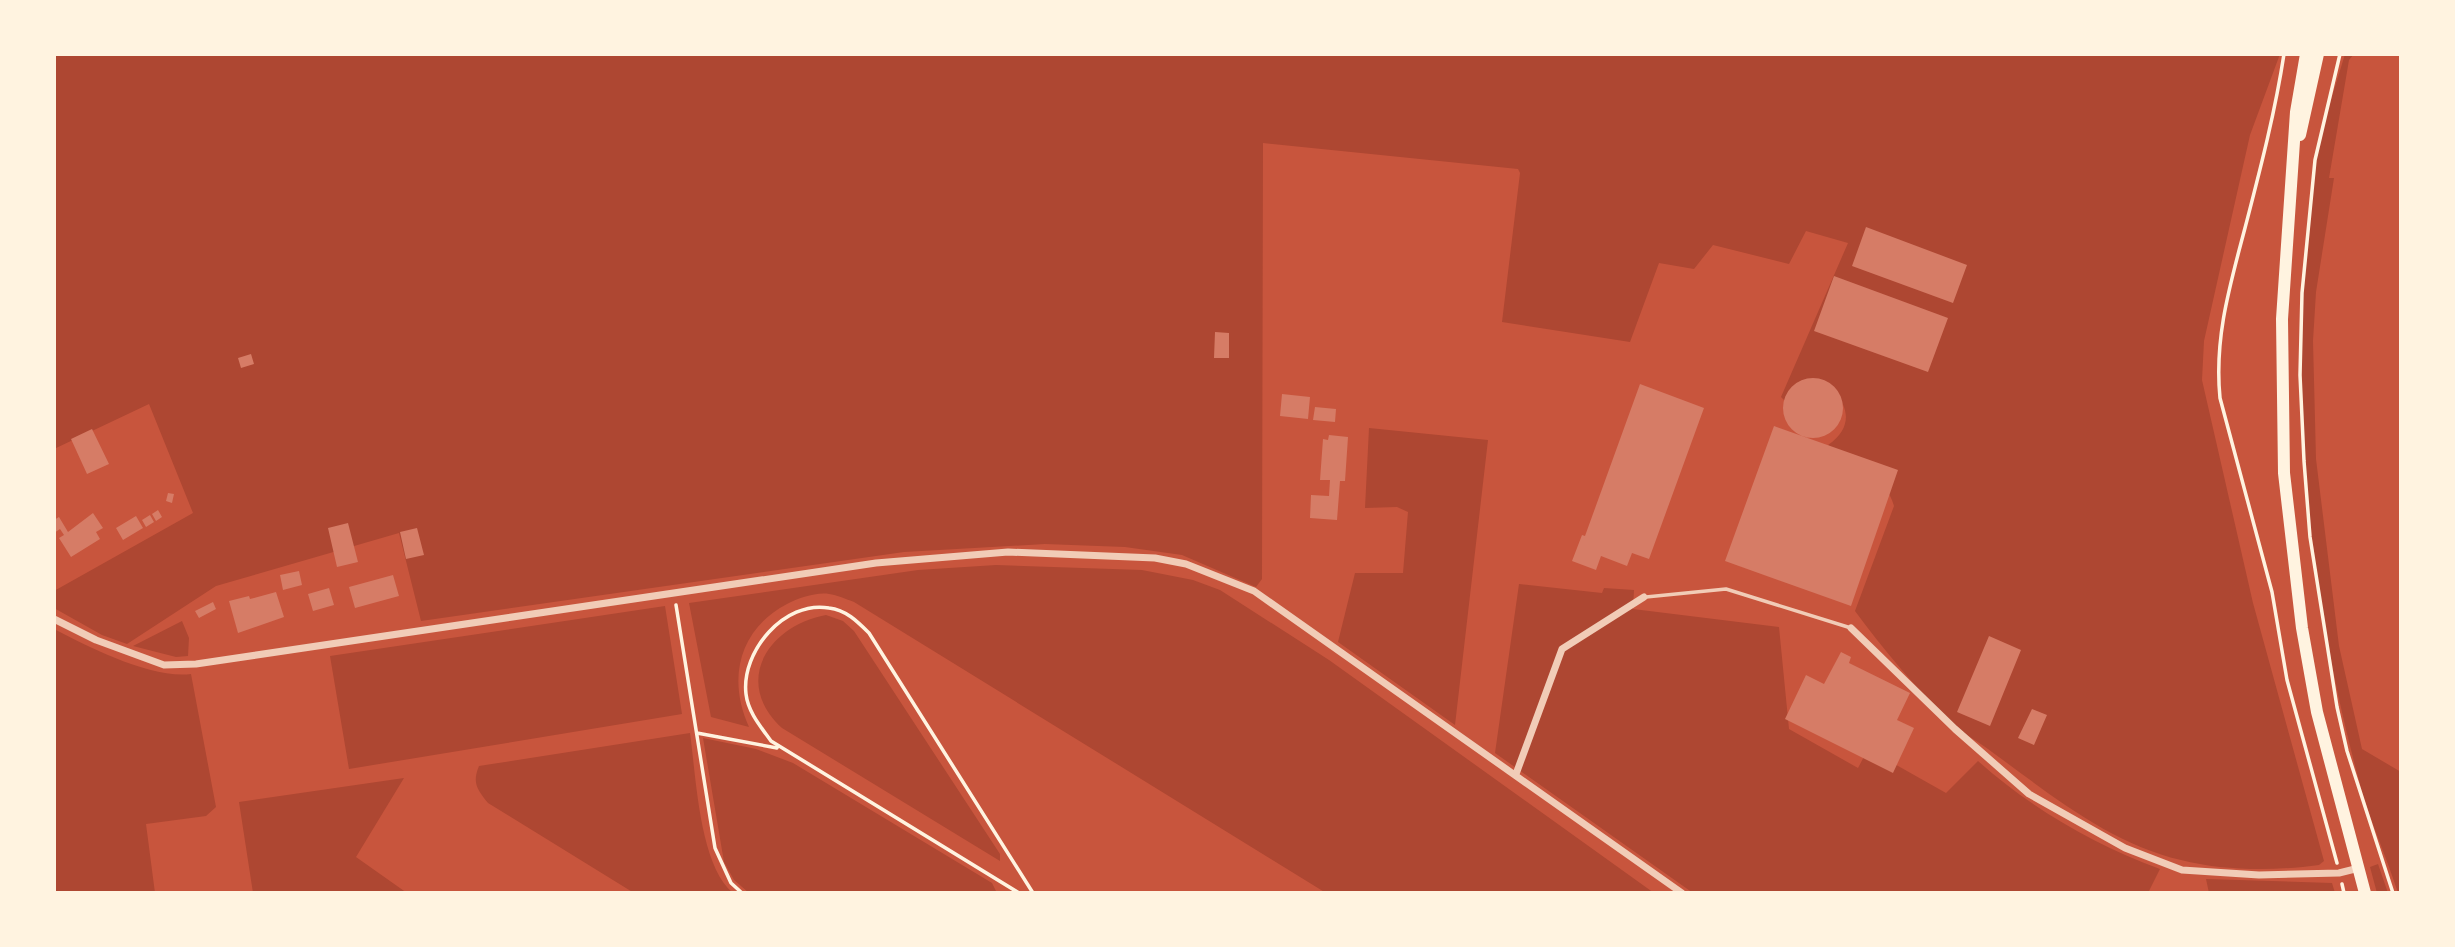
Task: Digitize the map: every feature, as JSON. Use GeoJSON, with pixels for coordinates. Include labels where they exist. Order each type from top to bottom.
{"type":"FeatureCollection","features":[{"type":"Feature","properties":{"kind":"main road"},"geometry":{"type":"LineString","coordinates":[[2306,54],[2296,112],[2286,228],[2281,344],[2281,406],[2290,547],[2318,712],[2365,893]]}},
{"type":"Feature","properties":{"kind":"main road"},"geometry":{"type":"LineString","coordinates":[[2294,159],[2318,54]]}},
{"type":"Feature","properties":{"kind":"street"},"geometry":{"type":"LineString","coordinates":[[54,619],[96,640],[164,665],[196,664],[876,564],[1008,552],[1145,557],[1186,564],[1254,592],[1682,893]]}},
{"type":"Feature","properties":{"kind":"street"},"geometry":{"type":"LineString","coordinates":[[1516,774],[1562,649],[1644,597]]}},
{"type":"Feature","properties":{"kind":"street"},"geometry":{"type":"LineString","coordinates":[[1851,628],[1955,729],[2029,794],[2125,848],[2182,870],[2259,875],[2339,873],[2359,868]]}},
{"type":"Feature","properties":{"kind":"lane"},"geometry":{"type":"LineString","coordinates":[[1644,597],[1726,589],[1851,628]]}},
{"type":"Feature","properties":{"kind":"path"},"geometry":{"type":"LineString","coordinates":[[2340,54],[2315,160],[2302,293],[2300,376],[2304,461],[2310,537],[2337,707],[2347,751],[2393,893]]}},
{"type":"Feature","properties":{"kind":"path"},"geometry":{"type":"LineString","coordinates":[[674,593],[715,848],[731,883],[742,893]]}},
{"type":"Feature","properties":{"kind":"path"},"geometry":{"type":"LineString","coordinates":[[1019,893],[780,748],[757,721],[748,703],[746,674],[750,659],[771,630],[795,614],[818,608],[841,611],[869,633],[1033,893]]}},
{"type":"Feature","properties":{"kind":"path"},"geometry":{"type":"LineString","coordinates":[[697,733],[780,748]]}},
{"type":"Feature","properties":{"kind":"shaded area"},"geometry":{"type":"Polygon","coordinates":[[[54,54],[2280,54],[2250,135],[2204,341],[2202,380],[2253,603],[2324,861],[2319,865],[2285,868],[2215,866],[2181,860],[2129,842],[2058,800],[1964,733],[1936,708],[1888,654],[1855,611],[1894,506],[1890,496],[1876,478],[1828,445],[1841,432],[1846,418],[1843,405],[1835,394],[1824,386],[1810,384],[1797,388],[1785,401],[1781,397],[1848,243],[1806,231],[1789,264],[1713,245],[1694,269],[1659,263],[1630,342],[1502,322],[1520,173],[1518,169],[1263,143],[1262,579],[1256,587],[1182,555],[1125,547],[1045,544],[904,552],[421,621],[399,533],[216,586],[127,644],[102,635],[54,608],[54,591],[193,513],[149,404],[54,449],[54,54]]]}},
{"type":"Feature","properties":{"kind":"shaded area"},"geometry":{"type":"Polygon","coordinates":[[[2345,54],[2354,54],[2349,60],[2329,178],[2334,178],[2316,292],[2313,341],[2316,459],[2339,646],[2362,749],[2401,772],[2401,893],[2398,893],[2365,801],[2342,712],[2314,555],[2306,474],[2302,314],[2307,235],[2317,157],[2345,54]]]}},
{"type":"Feature","properties":{"kind":"shaded area"},"geometry":{"type":"Polygon","coordinates":[[[1369,428],[1488,440],[1455,725],[1338,642],[1355,573],[1403,573],[1408,512],[1397,507],[1365,508],[1369,428]]]}},
{"type":"Feature","properties":{"kind":"shaded area"},"geometry":{"type":"Polygon","coordinates":[[[996,565],[1142,570],[1193,580],[1220,590],[1329,660],[1654,893],[1326,893],[854,602],[832,595],[813,595],[787,604],[771,614],[748,641],[742,657],[739,691],[749,727],[711,717],[689,603],[918,570],[996,565]]]}},
{"type":"Feature","properties":{"kind":"shaded area"},"geometry":{"type":"Polygon","coordinates":[[[1519,584],[1602,593],[1604,588],[1634,590],[1633,609],[1779,627],[1789,729],[1858,768],[1868,749],[1946,793],[1978,761],[2020,795],[2064,824],[2160,869],[2148,893],[1693,893],[1495,753],[1519,584]]]}},
{"type":"Feature","properties":{"kind":"shaded area"},"geometry":{"type":"Polygon","coordinates":[[[665,606],[682,714],[349,769],[330,656],[665,606]]]}},
{"type":"Feature","properties":{"kind":"shaded area"},"geometry":{"type":"Polygon","coordinates":[[[826,615],[843,621],[854,631],[1000,854],[1000,861],[782,728],[767,710],[760,692],[759,675],[764,658],[773,643],[805,621],[826,615]]]}},
{"type":"Feature","properties":{"kind":"shaded area"},"geometry":{"type":"Polygon","coordinates":[[[182,621],[189,638],[188,656],[176,657],[133,646],[182,621]]]}},
{"type":"Feature","properties":{"kind":"shaded area"},"geometry":{"type":"Polygon","coordinates":[[[54,629],[139,667],[158,672],[191,674],[216,807],[206,816],[146,824],[155,893],[54,893],[54,629]]]}},
{"type":"Feature","properties":{"kind":"shaded area"},"geometry":{"type":"Polygon","coordinates":[[[690,733],[697,795],[706,841],[722,880],[733,893],[634,893],[488,803],[477,786],[479,766],[690,733]]]}},
{"type":"Feature","properties":{"kind":"shaded area"},"geometry":{"type":"Polygon","coordinates":[[[703,738],[756,749],[793,763],[992,883],[997,893],[749,893],[734,880],[724,862],[703,738]]]}},
{"type":"Feature","properties":{"kind":"shaded area"},"geometry":{"type":"Polygon","coordinates":[[[404,778],[356,857],[407,893],[253,893],[239,802],[404,778]]]}},
{"type":"Feature","properties":{"kind":"shaded area"},"geometry":{"type":"Polygon","coordinates":[[[2378,864],[2388,893],[2377,893],[2370,867],[2378,864]]]}},
{"type":"Feature","properties":{"kind":"shaded area"},"geometry":{"type":"Polygon","coordinates":[[[2206,879],[2332,883],[2335,893],[2209,893],[2206,879]]]}},
{"type":"Feature","properties":{"kind":"building"},"geometry":{"type":"Polygon","coordinates":[[[1866,227],[1967,265],[1953,303],[1852,266],[1866,227]]]}},
{"type":"Feature","properties":{"kind":"building"},"geometry":{"type":"Polygon","coordinates":[[[1834,276],[1948,318],[1928,372],[1814,331],[1834,276]]]}},
{"type":"Feature","properties":{"kind":"building"},"geometry":{"type":"Polygon","coordinates":[[[1215,332],[1229,333],[1229,358],[1214,358],[1215,332]]]}},
{"type":"Feature","properties":{"kind":"building"},"geometry":{"type":"Polygon","coordinates":[[[251,354],[254,364],[241,368],[238,358],[251,354]]]}},
{"type":"Feature","properties":{"kind":"building"},"geometry":{"type":"Polygon","coordinates":[[[1813,378],[1830,383],[1838,391],[1843,408],[1838,425],[1830,433],[1813,438],[1796,433],[1788,425],[1783,408],[1788,391],[1796,383],[1813,378]]]}},
{"type":"Feature","properties":{"kind":"building"},"geometry":{"type":"Polygon","coordinates":[[[1640,384],[1704,408],[1649,559],[1632,553],[1627,566],[1601,556],[1596,570],[1572,561],[1582,535],[1585,536],[1640,384]]]}},
{"type":"Feature","properties":{"kind":"building"},"geometry":{"type":"Polygon","coordinates":[[[1282,394],[1310,397],[1308,419],[1280,416],[1282,394]]]}},
{"type":"Feature","properties":{"kind":"building"},"geometry":{"type":"Polygon","coordinates":[[[1315,407],[1336,409],[1335,422],[1313,420],[1315,407]]]}},
{"type":"Feature","properties":{"kind":"building"},"geometry":{"type":"Polygon","coordinates":[[[1774,426],[1898,470],[1851,606],[1725,561],[1774,426]]]}},
{"type":"Feature","properties":{"kind":"building"},"geometry":{"type":"Polygon","coordinates":[[[92,429],[109,464],[87,474],[71,439],[92,429]]]}},
{"type":"Feature","properties":{"kind":"building"},"geometry":{"type":"Polygon","coordinates":[[[1329,435],[1348,437],[1345,481],[1340,481],[1337,520],[1310,518],[1311,495],[1329,496],[1330,480],[1320,480],[1323,439],[1328,440],[1329,435]]]}},
{"type":"Feature","properties":{"kind":"building"},"geometry":{"type":"Polygon","coordinates":[[[168,493],[174,494],[172,503],[166,501],[168,493]]]}},
{"type":"Feature","properties":{"kind":"building"},"geometry":{"type":"Polygon","coordinates":[[[158,510],[162,517],[156,521],[152,514],[158,510]]]}},
{"type":"Feature","properties":{"kind":"building"},"geometry":{"type":"Polygon","coordinates":[[[93,513],[103,528],[96,532],[100,539],[71,557],[59,538],[64,535],[60,529],[54,533],[54,520],[59,517],[68,532],[93,513]]]}},
{"type":"Feature","properties":{"kind":"building"},"geometry":{"type":"Polygon","coordinates":[[[150,515],[154,522],[146,527],[142,520],[150,515]]]}},
{"type":"Feature","properties":{"kind":"building"},"geometry":{"type":"Polygon","coordinates":[[[136,516],[143,528],[123,540],[116,528],[136,516]]]}},
{"type":"Feature","properties":{"kind":"building"},"geometry":{"type":"Polygon","coordinates":[[[348,523],[358,562],[337,567],[328,528],[348,523]]]}},
{"type":"Feature","properties":{"kind":"building"},"geometry":{"type":"Polygon","coordinates":[[[417,528],[424,555],[406,559],[400,532],[417,528]]]}},
{"type":"Feature","properties":{"kind":"building"},"geometry":{"type":"Polygon","coordinates":[[[299,571],[302,585],[283,590],[280,575],[299,571]]]}},
{"type":"Feature","properties":{"kind":"building"},"geometry":{"type":"Polygon","coordinates":[[[393,575],[399,596],[355,608],[349,587],[393,575]]]}},
{"type":"Feature","properties":{"kind":"building"},"geometry":{"type":"Polygon","coordinates":[[[329,588],[334,605],[313,611],[308,594],[329,588]]]}},
{"type":"Feature","properties":{"kind":"building"},"geometry":{"type":"Polygon","coordinates":[[[276,592],[284,617],[238,633],[229,601],[276,592]]]}},
{"type":"Feature","properties":{"kind":"building"},"geometry":{"type":"Polygon","coordinates":[[[213,602],[216,609],[199,618],[195,611],[213,602]]]}},
{"type":"Feature","properties":{"kind":"building"},"geometry":{"type":"Polygon","coordinates":[[[1989,636],[2021,650],[1990,726],[1957,712],[1989,636]]]}},
{"type":"Feature","properties":{"kind":"building"},"geometry":{"type":"Polygon","coordinates":[[[1841,652],[1851,657],[1849,663],[1910,693],[1897,720],[1914,728],[1893,773],[1785,719],[1806,675],[1824,684],[1841,652]]]}},
{"type":"Feature","properties":{"kind":"building"},"geometry":{"type":"Polygon","coordinates":[[[2032,709],[2047,715],[2034,745],[2018,738],[2032,709]]]}}]}
